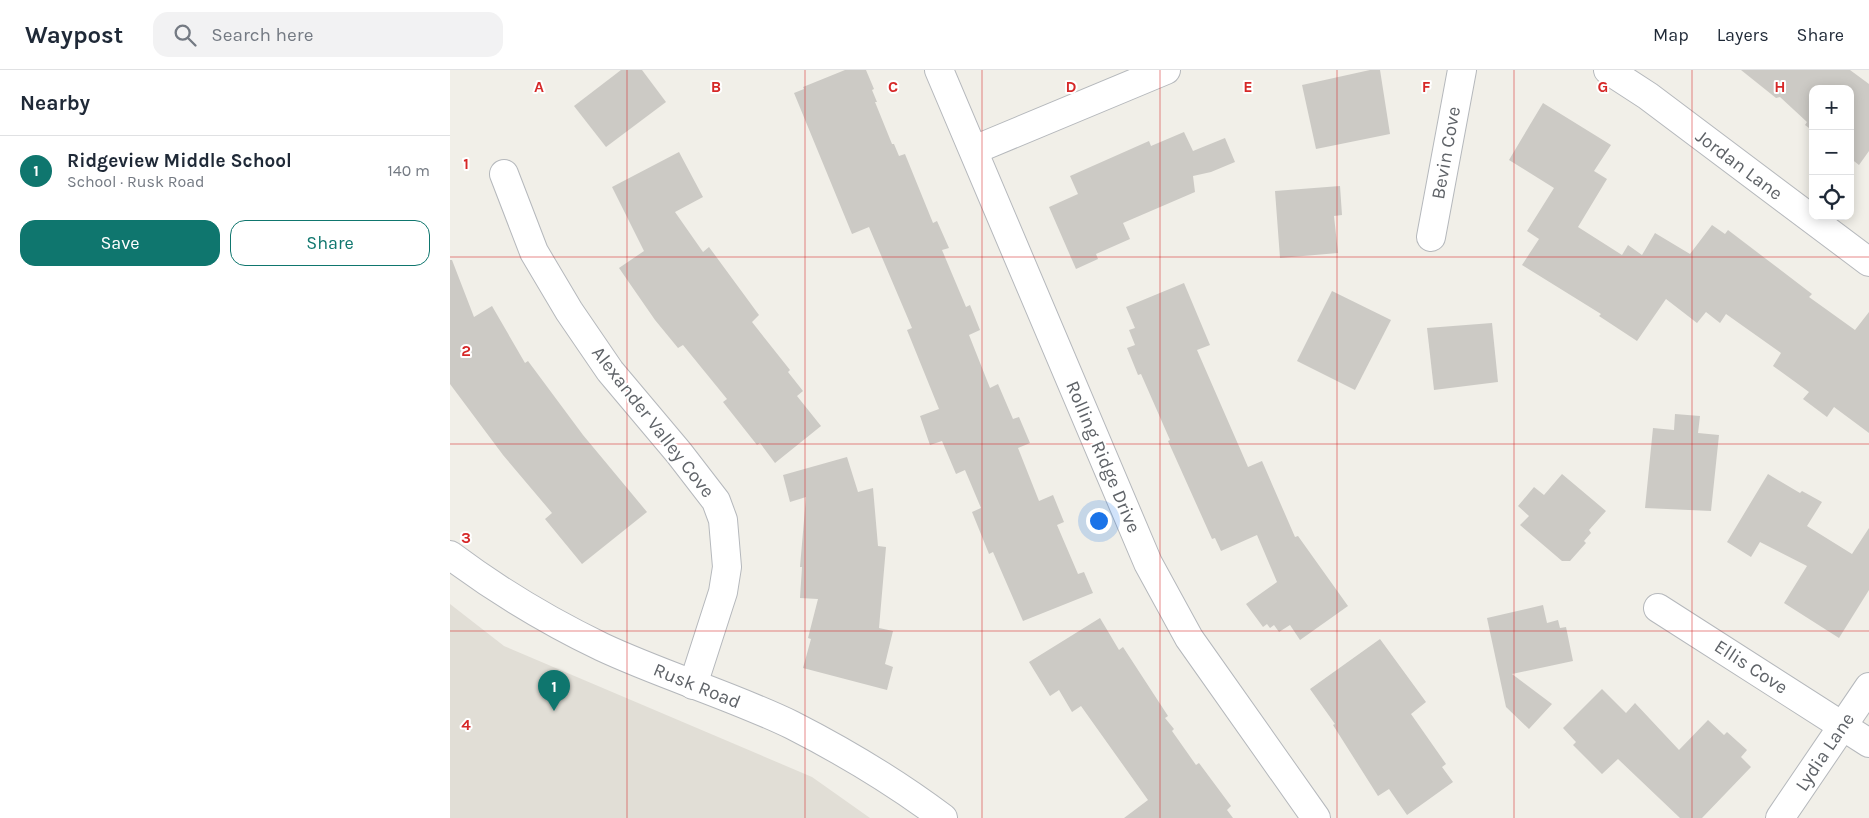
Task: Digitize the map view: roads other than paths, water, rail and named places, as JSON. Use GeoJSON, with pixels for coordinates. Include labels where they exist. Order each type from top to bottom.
{"type":"FeatureCollection","features":[{"type":"Feature","properties":{"kind":"street","name":"Rolling Ridge Drive"},"geometry":{"type":"LineString","coordinates":[[939,70],[1148,563],[1167,601],[1189,638],[1316,818]]}},
{"type":"Feature","properties":{"kind":"street"},"geometry":{"type":"LineString","coordinates":[[974,150],[1166,70]]}},
{"type":"Feature","properties":{"kind":"street","name":"Bevin Cove"},"geometry":{"type":"LineString","coordinates":[[1431,237],[1462,70]]}},
{"type":"Feature","properties":{"kind":"street","name":"Jordan Lane"},"geometry":{"type":"LineString","coordinates":[[1608,70],[1648,96],[1869,262]]}},
{"type":"Feature","properties":{"kind":"street","name":"Alexander Valley Cove"},"geometry":{"type":"LineString","coordinates":[[504,174],[534,252],[569,311],[610,371],[679,453],[716,501],[723,520],[727,567],[724,584],[693,684]]}},
{"type":"Feature","properties":{"kind":"street","name":"Rusk Road"},"geometry":{"type":"LineString","coordinates":[[450,555],[483,580],[542,617],[604,647],[790,724],[847,754],[904,789],[944,818]]}},
{"type":"Feature","properties":{"kind":"street","name":"Ellis Cove"},"geometry":{"type":"LineString","coordinates":[[1658,608],[1869,743]]}},
{"type":"Feature","properties":{"kind":"street","name":"Lydia Lane"},"geometry":{"type":"LineString","coordinates":[[1780,818],[1869,687]]}},
{"type":"Feature","properties":{"kind":"place","name":"Ridgeview Middle School"},"geometry":{"type":"Point","coordinates":[554,711]}}]}
